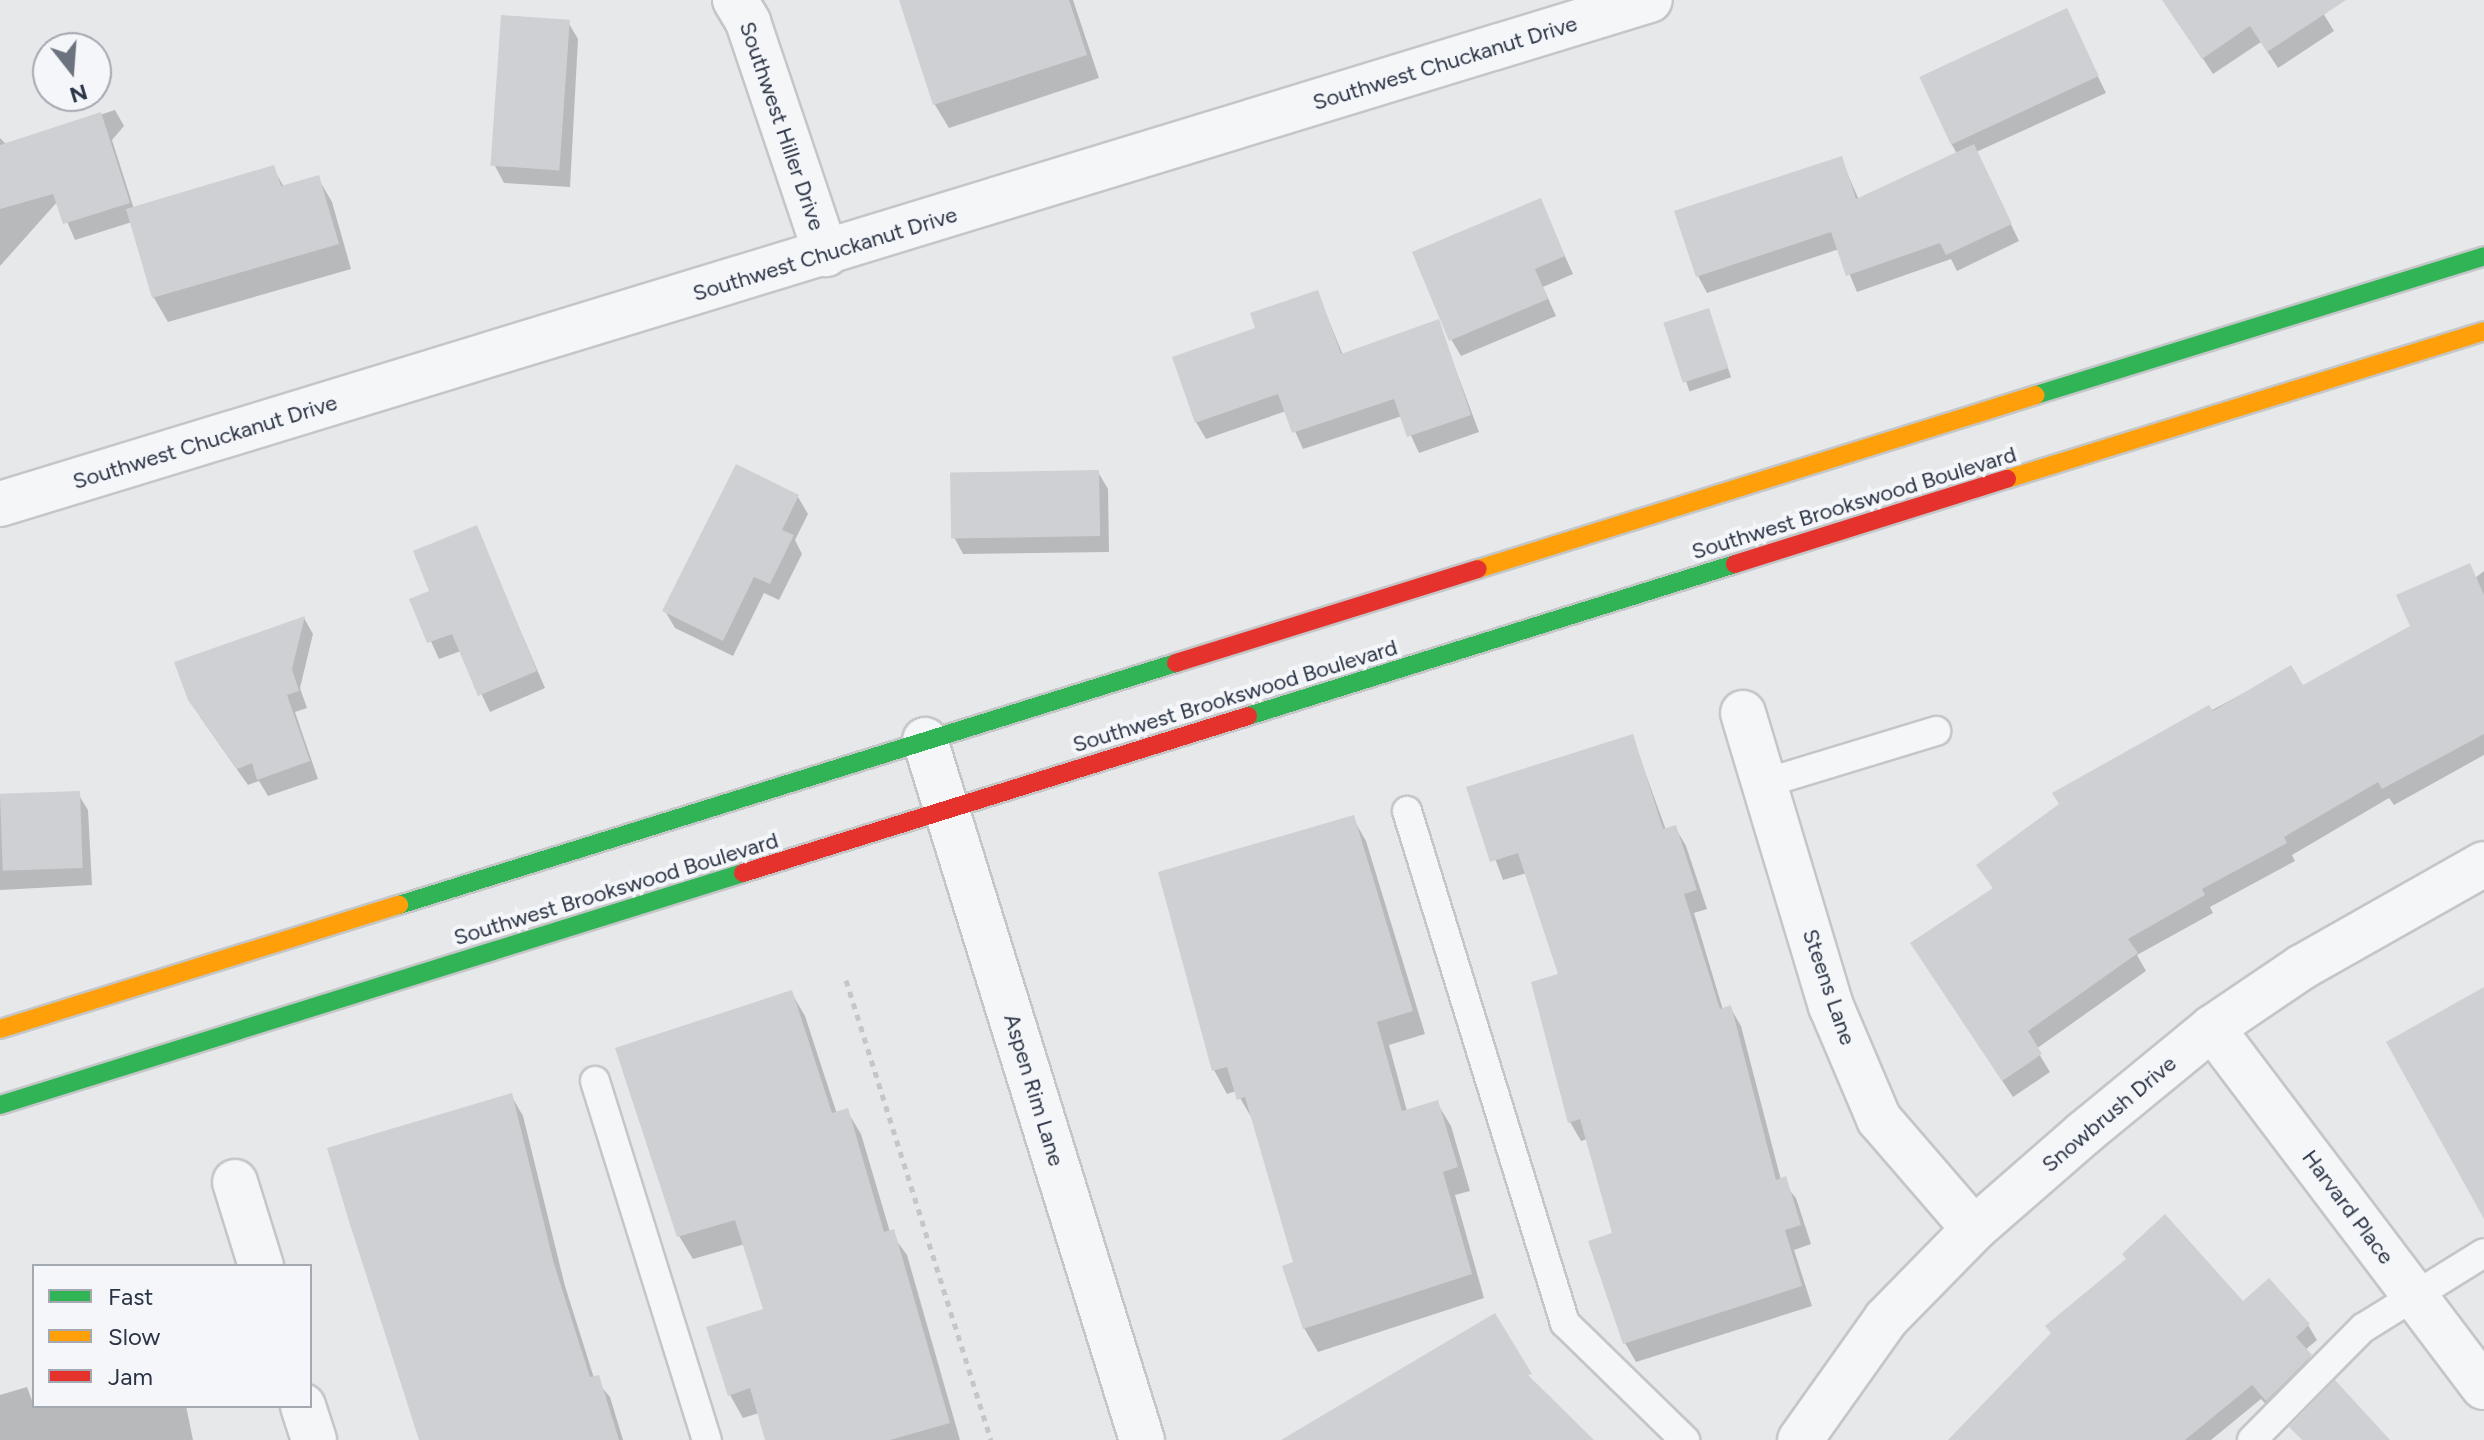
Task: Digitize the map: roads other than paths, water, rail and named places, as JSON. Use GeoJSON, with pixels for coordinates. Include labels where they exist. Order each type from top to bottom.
{"type":"FeatureCollection","features":[{"type":"Feature","properties":{"kind":"main road"},"geometry":{"type":"LineString","coordinates":[[0,1029],[2484,256]]}},
{"type":"Feature","properties":{"kind":"main road","name":"Southwest Brookswood Boulevard"},"geometry":{"type":"LineString","coordinates":[[0,1105],[2484,331]]}},
{"type":"Feature","properties":{"kind":"street","name":"Southwest Hiller Drive"},"geometry":{"type":"LineString","coordinates":[[735,0],[748,22],[826,254]]}},
{"type":"Feature","properties":{"kind":"street","name":"Southwest Chuckanut Drive"},"geometry":{"type":"LineString","coordinates":[[0,504],[1650,0]]}},
{"type":"Feature","properties":{"kind":"street","name":"Steens Lane"},"geometry":{"type":"LineString","coordinates":[[1743,713],[1831,1006],[1879,1119],[1974,1229]]}},
{"type":"Feature","properties":{"kind":"street","name":"Aspen Rim Lane"},"geometry":{"type":"LineString","coordinates":[[925,740],[1142,1440]]}},
{"type":"Feature","properties":{"kind":"street","name":"Snowbrush Drive"},"geometry":{"type":"LineString","coordinates":[[1800,1440],[1886,1319],[1974,1229],[2212,1028],[2302,967],[2484,864]]}},
{"type":"Feature","properties":{"kind":"street","name":"Harvard Place"},"geometry":{"type":"LineString","coordinates":[[2212,1028],[2484,1387]]}},
{"type":"Feature","properties":{"kind":"street"},"geometry":{"type":"LineString","coordinates":[[235,1182],[260,1264]]}},
{"type":"Feature","properties":{"kind":"street"},"geometry":{"type":"LineString","coordinates":[[304,1408],[314,1440]]}},
{"type":"Feature","properties":{"kind":"lane"},"geometry":{"type":"LineString","coordinates":[[1765,783],[1936,731]]}},
{"type":"Feature","properties":{"kind":"lane"},"geometry":{"type":"LineString","coordinates":[[1407,811],[1565,1323],[1685,1440]]}},
{"type":"Feature","properties":{"kind":"lane"},"geometry":{"type":"LineString","coordinates":[[595,1081],[707,1440]]}},
{"type":"Feature","properties":{"kind":"lane"},"geometry":{"type":"LineString","coordinates":[[2252,1440],[2340,1347],[2413,1295],[2484,1253]]}}]}
